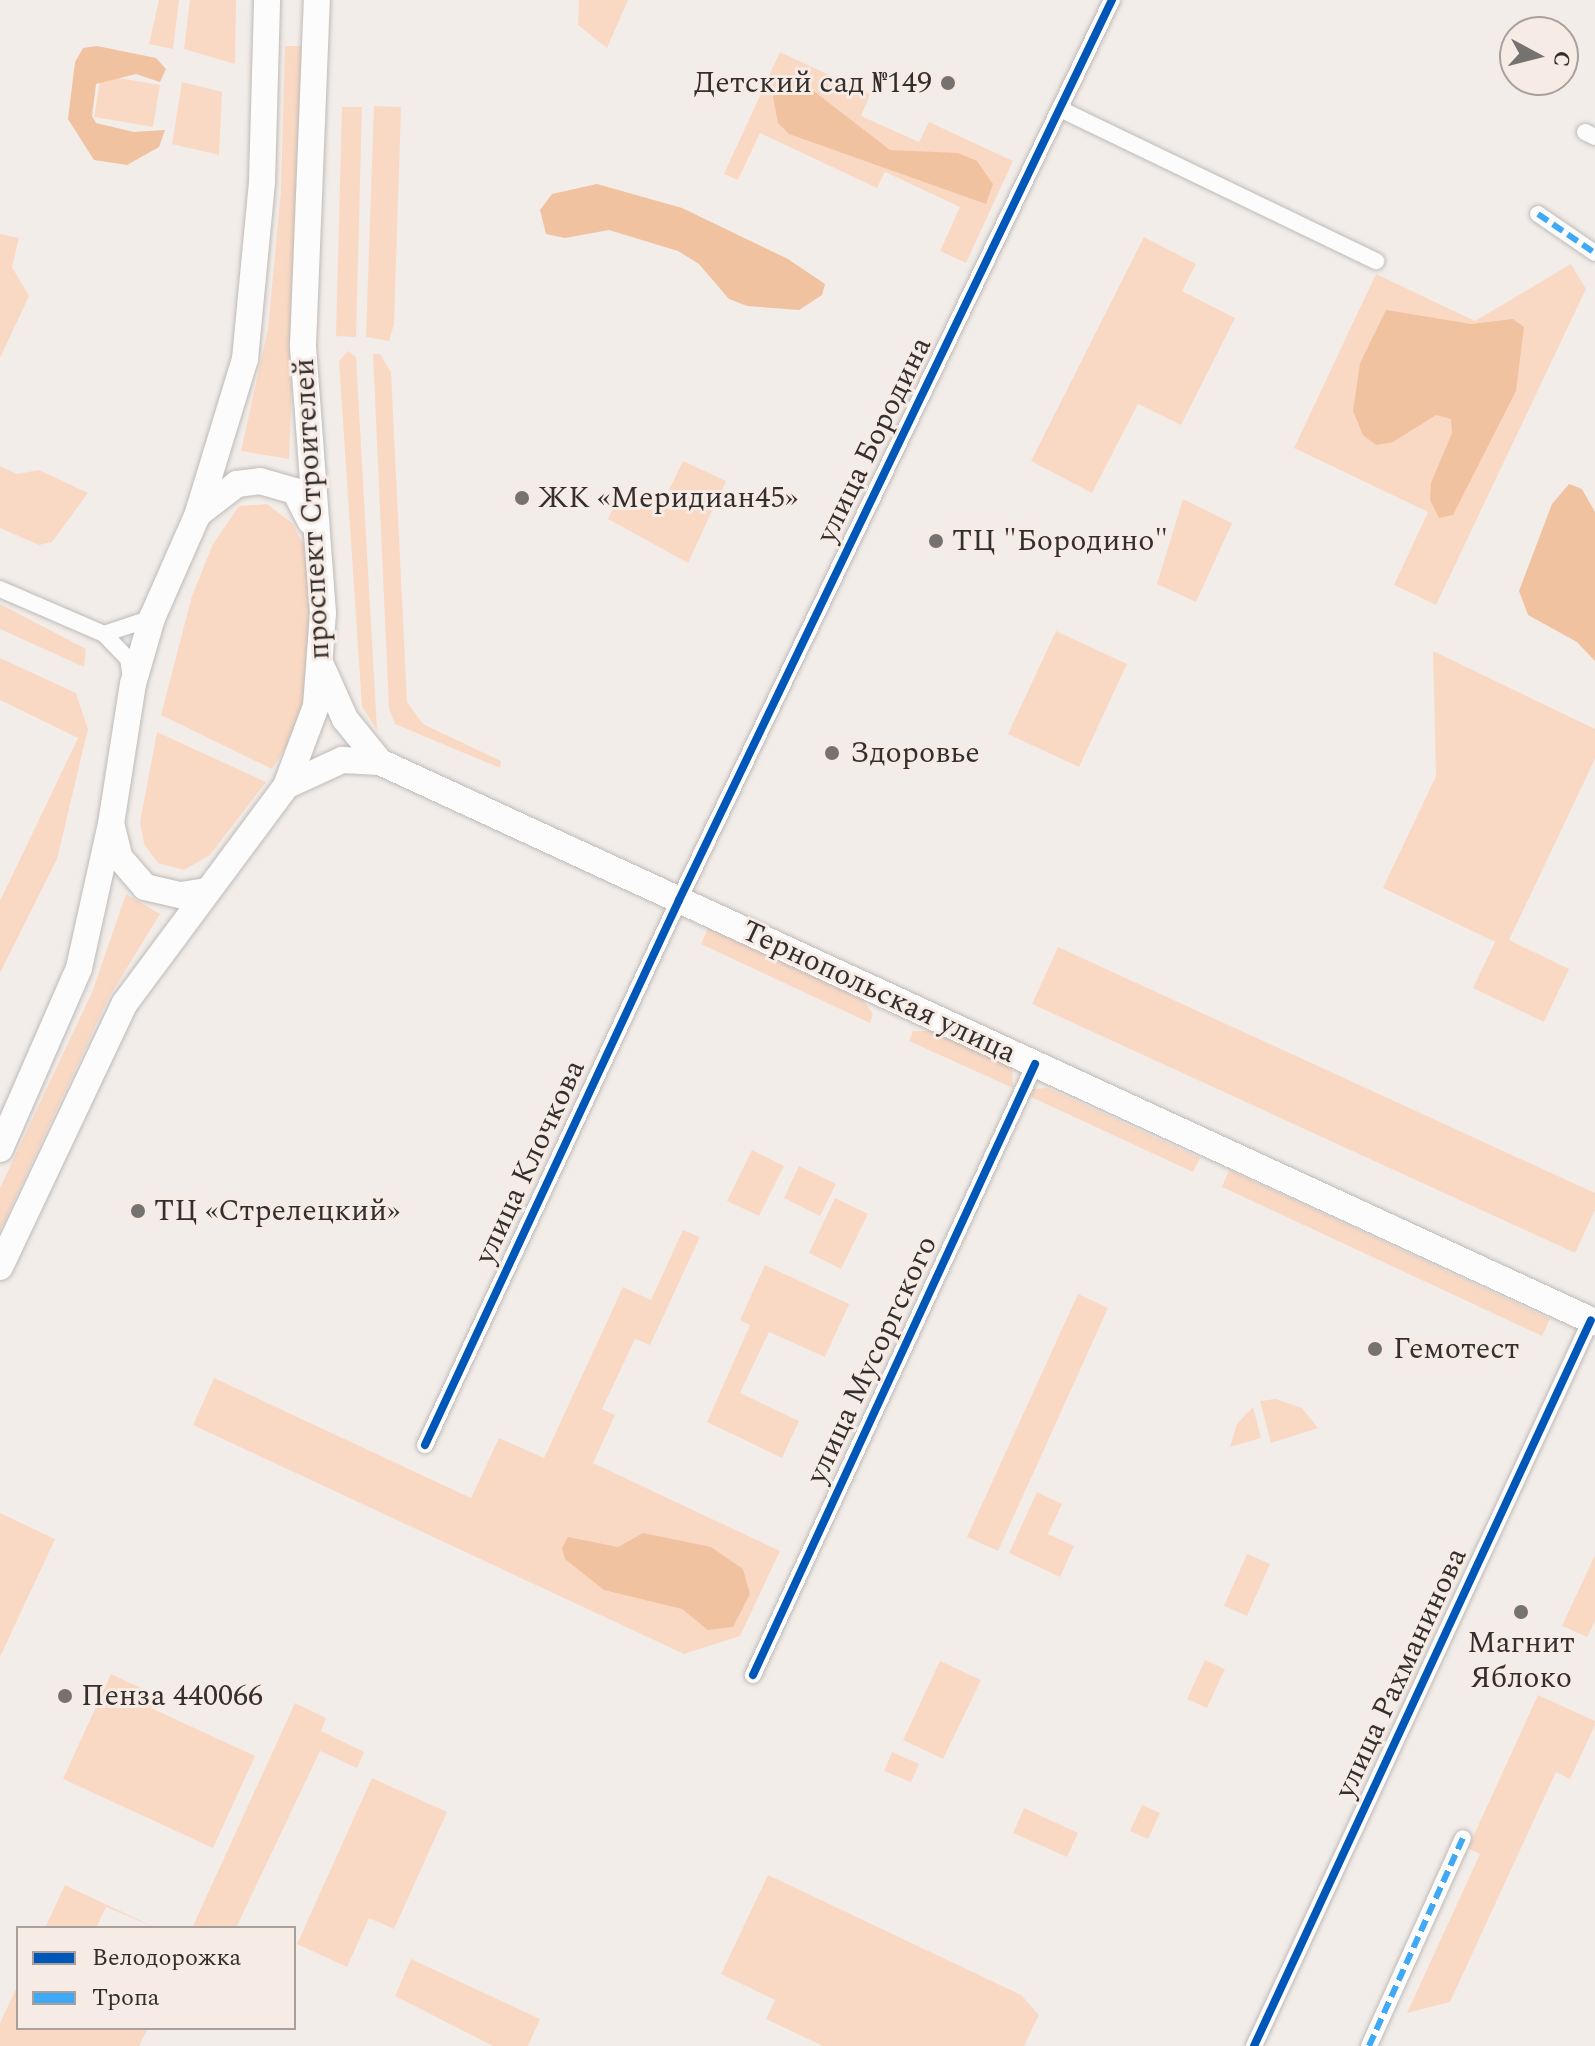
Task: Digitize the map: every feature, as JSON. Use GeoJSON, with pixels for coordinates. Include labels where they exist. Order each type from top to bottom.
{"type":"FeatureCollection","features":[{"type":"Feature","properties":{"kind":"main road","name":"проспект Строителей"},"geometry":{"type":"LineString","coordinates":[[0,1149],[79,968],[111,824],[133,684],[152,618],[197,516],[236,390],[251,322],[262,182],[267,0]]}},
{"type":"Feature","properties":{"kind":"main road","name":"проспект Строителей"},"geometry":{"type":"LineString","coordinates":[[0,1267],[125,1003],[205,891],[286,786],[305,744],[322,667],[318,548],[303,345],[317,0]]}},
{"type":"Feature","properties":{"kind":"main road"},"geometry":{"type":"LineString","coordinates":[[197,516],[237,484],[280,484],[295,491],[306,507],[318,548]]}},
{"type":"Feature","properties":{"kind":"main road","name":"Тернопольская улица"},"geometry":{"type":"LineString","coordinates":[[322,667],[345,719],[380,762]]}},
{"type":"Feature","properties":{"kind":"main road","name":"Тернопольская улица"},"geometry":{"type":"LineString","coordinates":[[286,786],[342,760],[380,762],[1593,1321]]}},
{"type":"Feature","properties":{"kind":"main road"},"geometry":{"type":"LineString","coordinates":[[111,824],[120,858],[145,887],[181,895],[205,891]]}},
{"type":"Feature","properties":{"kind":"street","name":"улица Бородина"},"geometry":{"type":"LineString","coordinates":[[679,900],[1112,0]]}},
{"type":"Feature","properties":{"kind":"street"},"geometry":{"type":"LineString","coordinates":[[1060,109],[1376,261]]}},
{"type":"Feature","properties":{"kind":"street"},"geometry":{"type":"LineString","coordinates":[[1538,214],[1595,253]]}},
{"type":"Feature","properties":{"kind":"street"},"geometry":{"type":"LineString","coordinates":[[0,589],[104,634],[128,659],[133,684]]}},
{"type":"Feature","properties":{"kind":"street"},"geometry":{"type":"LineString","coordinates":[[104,634],[152,618]]}},
{"type":"Feature","properties":{"kind":"street","name":"улица Клочкова"},"geometry":{"type":"LineString","coordinates":[[425,1445],[679,900]]}},
{"type":"Feature","properties":{"kind":"street","name":"улица Мусоргского"},"geometry":{"type":"LineString","coordinates":[[753,1675],[1035,1064]]}},
{"type":"Feature","properties":{"kind":"street","name":"улица Рахманинова"},"geometry":{"type":"LineString","coordinates":[[1254,2046],[1593,1321]]}},
{"type":"Feature","properties":{"kind":"street"},"geometry":{"type":"LineString","coordinates":[[1369,2046],[1463,1838]]}},
{"type":"Feature","properties":{"kind":"shaded area"},"geometry":{"type":"Polygon","coordinates":[[[159,0],[179,0],[173,49],[149,44],[159,0]]]}},
{"type":"Feature","properties":{"kind":"shaded area"},"geometry":{"type":"Polygon","coordinates":[[[190,0],[236,0],[235,64],[184,49],[190,0]]]}},
{"type":"Feature","properties":{"kind":"shaded area"},"geometry":{"type":"Polygon","coordinates":[[[579,0],[628,0],[607,48],[578,25],[579,0]]]}},
{"type":"Feature","properties":{"kind":"shaded area"},"geometry":{"type":"Polygon","coordinates":[[[97,46],[156,58],[166,69],[160,82],[136,74],[96,84],[92,116],[96,123],[134,132],[165,130],[159,147],[127,165],[94,160],[68,119],[75,62],[83,48],[97,46]]]}},
{"type":"Feature","properties":{"kind":"shaded area"},"geometry":{"type":"Polygon","coordinates":[[[285,46],[305,46],[289,459],[241,451],[268,329],[281,190],[285,46]]]}},
{"type":"Feature","properties":{"kind":"shaded area"},"geometry":{"type":"Polygon","coordinates":[[[780,52],[870,94],[861,116],[919,142],[929,122],[1013,161],[966,263],[940,251],[960,207],[885,172],[877,188],[760,133],[738,180],[724,174],[780,52]]]}},
{"type":"Feature","properties":{"kind":"shaded area"},"geometry":{"type":"Polygon","coordinates":[[[101,75],[160,85],[153,127],[94,117],[101,75]]]}},
{"type":"Feature","properties":{"kind":"shaded area"},"geometry":{"type":"Polygon","coordinates":[[[788,78],[811,89],[890,150],[958,153],[977,161],[993,184],[986,204],[789,134],[778,123],[773,97],[780,81],[788,78]]]}},
{"type":"Feature","properties":{"kind":"shaded area"},"geometry":{"type":"Polygon","coordinates":[[[182,82],[222,92],[219,155],[172,144],[182,82]]]}},
{"type":"Feature","properties":{"kind":"shaded area"},"geometry":{"type":"Polygon","coordinates":[[[374,106],[401,107],[394,324],[389,341],[366,337],[374,106]]]}},
{"type":"Feature","properties":{"kind":"shaded area"},"geometry":{"type":"Polygon","coordinates":[[[342,107],[362,107],[356,337],[336,336],[342,107]]]}},
{"type":"Feature","properties":{"kind":"shaded area"},"geometry":{"type":"Polygon","coordinates":[[[597,184],[682,208],[788,259],[825,284],[822,295],[799,310],[747,306],[729,299],[699,264],[678,251],[609,230],[565,238],[546,234],[540,210],[552,194],[597,184]]]}},
{"type":"Feature","properties":{"kind":"shaded area"},"geometry":{"type":"Polygon","coordinates":[[[0,234],[19,238],[12,267],[29,296],[0,358],[0,234]]]}},
{"type":"Feature","properties":{"kind":"shaded area"},"geometry":{"type":"Polygon","coordinates":[[[1144,237],[1196,264],[1182,291],[1235,318],[1181,425],[1138,404],[1092,493],[1031,461],[1144,237]]]}},
{"type":"Feature","properties":{"kind":"shaded area"},"geometry":{"type":"Polygon","coordinates":[[[1571,264],[1586,289],[1436,605],[1394,585],[1428,512],[1294,448],[1376,274],[1475,321],[1571,264]]]}},
{"type":"Feature","properties":{"kind":"shaded area"},"geometry":{"type":"Polygon","coordinates":[[[1386,310],[1471,324],[1513,319],[1524,327],[1516,391],[1453,515],[1439,518],[1430,500],[1431,483],[1452,433],[1451,419],[1436,415],[1393,442],[1376,445],[1363,435],[1353,411],[1360,363],[1386,310]]]}},
{"type":"Feature","properties":{"kind":"shaded area"},"geometry":{"type":"Polygon","coordinates":[[[348,351],[356,357],[377,730],[362,707],[339,361],[348,351]]]}},
{"type":"Feature","properties":{"kind":"shaded area"},"geometry":{"type":"Polygon","coordinates":[[[373,354],[380,354],[391,372],[407,702],[423,724],[501,761],[500,768],[395,724],[389,708],[373,354]]]}},
{"type":"Feature","properties":{"kind":"shaded area"},"geometry":{"type":"Polygon","coordinates":[[[683,461],[726,481],[688,563],[608,519],[619,495],[658,513],[683,461]]]}},
{"type":"Feature","properties":{"kind":"shaded area"},"geometry":{"type":"Polygon","coordinates":[[[0,466],[17,474],[39,470],[88,493],[52,542],[39,545],[0,528],[0,466]]]}},
{"type":"Feature","properties":{"kind":"shaded area"},"geometry":{"type":"Polygon","coordinates":[[[1569,484],[1582,489],[1595,512],[1595,661],[1577,642],[1528,615],[1519,591],[1552,504],[1569,484]]]}},
{"type":"Feature","properties":{"kind":"shaded area"},"geometry":{"type":"Polygon","coordinates":[[[1183,499],[1232,523],[1196,602],[1157,584],[1183,499]]]}},
{"type":"Feature","properties":{"kind":"shaded area"},"geometry":{"type":"Polygon","coordinates":[[[267,504],[292,523],[309,555],[315,612],[308,696],[293,736],[272,769],[161,715],[192,596],[213,544],[239,506],[267,504]]]}},
{"type":"Feature","properties":{"kind":"shaded area"},"geometry":{"type":"Polygon","coordinates":[[[0,604],[86,649],[84,667],[0,629],[0,604]]]}},
{"type":"Feature","properties":{"kind":"shaded area"},"geometry":{"type":"Polygon","coordinates":[[[1056,631],[1127,664],[1079,767],[1008,734],[1056,631]]]}},
{"type":"Feature","properties":{"kind":"shaded area"},"geometry":{"type":"Polygon","coordinates":[[[1433,651],[1595,729],[1595,759],[1509,940],[1569,969],[1544,1022],[1473,988],[1495,942],[1383,888],[1436,776],[1433,651]]]}},
{"type":"Feature","properties":{"kind":"shaded area"},"geometry":{"type":"Polygon","coordinates":[[[0,658],[76,693],[88,729],[57,859],[0,973],[0,901],[78,738],[0,700],[0,658]]]}},
{"type":"Feature","properties":{"kind":"shaded area"},"geometry":{"type":"Polygon","coordinates":[[[157,732],[266,782],[210,855],[184,870],[158,863],[144,844],[140,822],[157,732]]]}},
{"type":"Feature","properties":{"kind":"shaded area"},"geometry":{"type":"Polygon","coordinates":[[[126,894],[160,914],[109,997],[0,1231],[0,1188],[93,990],[126,894]]]}},
{"type":"Feature","properties":{"kind":"shaded area"},"geometry":{"type":"Polygon","coordinates":[[[708,928],[863,1000],[873,1014],[870,1023],[701,944],[708,928]]]}},
{"type":"Feature","properties":{"kind":"shaded area"},"geometry":{"type":"Polygon","coordinates":[[[1058,947],[1595,1193],[1595,1210],[1575,1253],[1032,1004],[1058,947]]]}},
{"type":"Feature","properties":{"kind":"shaded area"},"geometry":{"type":"Polygon","coordinates":[[[913,1031],[938,1031],[1012,1067],[1013,1088],[909,1041],[913,1031]]]}},
{"type":"Feature","properties":{"kind":"shaded area"},"geometry":{"type":"Polygon","coordinates":[[[1048,1088],[1200,1158],[1193,1172],[1031,1097],[1034,1089],[1048,1088]]]}},
{"type":"Feature","properties":{"kind":"shaded area"},"geometry":{"type":"Polygon","coordinates":[[[752,1150],[784,1166],[759,1216],[727,1201],[752,1150]]]}},
{"type":"Feature","properties":{"kind":"shaded area"},"geometry":{"type":"Polygon","coordinates":[[[799,1166],[836,1184],[820,1216],[784,1198],[799,1166]]]}},
{"type":"Feature","properties":{"kind":"shaded area"},"geometry":{"type":"Polygon","coordinates":[[[1229,1170],[1550,1319],[1542,1336],[1222,1187],[1229,1170]]]}},
{"type":"Feature","properties":{"kind":"shaded area"},"geometry":{"type":"Polygon","coordinates":[[[835,1198],[868,1214],[841,1269],[809,1253],[835,1198]]]}},
{"type":"Feature","properties":{"kind":"shaded area"},"geometry":{"type":"Polygon","coordinates":[[[683,1230],[700,1237],[650,1345],[635,1339],[602,1409],[615,1415],[593,1463],[780,1551],[740,1636],[684,1654],[193,1425],[214,1378],[471,1498],[499,1438],[544,1458],[623,1287],[651,1300],[683,1230]]]}},
{"type":"Feature","properties":{"kind":"shaded area"},"geometry":{"type":"Polygon","coordinates":[[[765,1265],[849,1304],[825,1357],[769,1332],[740,1393],[799,1421],[782,1458],[707,1422],[750,1325],[740,1320],[765,1265]]]}},
{"type":"Feature","properties":{"kind":"shaded area"},"geometry":{"type":"Polygon","coordinates":[[[1078,1294],[1108,1308],[998,1551],[967,1537],[1078,1294]]]}},
{"type":"Feature","properties":{"kind":"shaded area"},"geometry":{"type":"Polygon","coordinates":[[[1276,1399],[1302,1408],[1318,1428],[1271,1443],[1260,1401],[1276,1399]]]}},
{"type":"Feature","properties":{"kind":"shaded area"},"geometry":{"type":"Polygon","coordinates":[[[1253,1407],[1261,1438],[1230,1447],[1237,1424],[1253,1407]]]}},
{"type":"Feature","properties":{"kind":"shaded area"},"geometry":{"type":"Polygon","coordinates":[[[1037,1492],[1062,1504],[1048,1534],[1074,1546],[1060,1577],[1009,1553],[1037,1492]]]}},
{"type":"Feature","properties":{"kind":"shaded area"},"geometry":{"type":"Polygon","coordinates":[[[0,1513],[55,1539],[0,1657],[0,1513]]]}},
{"type":"Feature","properties":{"kind":"shaded area"},"geometry":{"type":"Polygon","coordinates":[[[643,1533],[711,1547],[743,1569],[750,1594],[733,1627],[708,1630],[682,1609],[604,1590],[565,1559],[562,1548],[568,1537],[618,1547],[643,1533]]]}},
{"type":"Feature","properties":{"kind":"shaded area"},"geometry":{"type":"Polygon","coordinates":[[[1247,1554],[1270,1564],[1247,1616],[1224,1606],[1247,1554]]]}},
{"type":"Feature","properties":{"kind":"shaded area"},"geometry":{"type":"Polygon","coordinates":[[[1595,1555],[1595,1621],[1587,1637],[1562,1626],[1595,1555]]]}},
{"type":"Feature","properties":{"kind":"shaded area"},"geometry":{"type":"Polygon","coordinates":[[[1205,1660],[1225,1669],[1207,1708],[1187,1699],[1205,1660]]]}},
{"type":"Feature","properties":{"kind":"shaded area"},"geometry":{"type":"Polygon","coordinates":[[[940,1661],[981,1680],[943,1759],[903,1740],[940,1661]]]}},
{"type":"Feature","properties":{"kind":"shaded area"},"geometry":{"type":"Polygon","coordinates":[[[111,1674],[156,1695],[151,1708],[255,1756],[213,1848],[63,1779],[111,1674]]]}},
{"type":"Feature","properties":{"kind":"shaded area"},"geometry":{"type":"Polygon","coordinates":[[[1538,1695],[1595,1721],[1595,1725],[1570,1779],[1556,1772],[1450,2002],[1407,2013],[1480,1854],[1468,1848],[1538,1695]]]}},
{"type":"Feature","properties":{"kind":"shaded area"},"geometry":{"type":"Polygon","coordinates":[[[295,1703],[326,1718],[321,1731],[364,1752],[357,1768],[320,1751],[237,1926],[193,1926],[295,1703]]]}},
{"type":"Feature","properties":{"kind":"shaded area"},"geometry":{"type":"Polygon","coordinates":[[[892,1752],[919,1764],[911,1782],[884,1771],[892,1752]]]}},
{"type":"Feature","properties":{"kind":"shaded area"},"geometry":{"type":"Polygon","coordinates":[[[372,1778],[447,1812],[394,1929],[369,1918],[347,1967],[297,1944],[372,1778]]]}},
{"type":"Feature","properties":{"kind":"shaded area"},"geometry":{"type":"Polygon","coordinates":[[[1142,1805],[1160,1813],[1148,1839],[1130,1831],[1142,1805]]]}},
{"type":"Feature","properties":{"kind":"shaded area"},"geometry":{"type":"Polygon","coordinates":[[[1024,1808],[1078,1833],[1067,1857],[1013,1833],[1024,1808]]]}},
{"type":"Feature","properties":{"kind":"shaded area"},"geometry":{"type":"Polygon","coordinates":[[[768,1875],[1021,1995],[1039,2015],[1024,2046],[823,2046],[766,2019],[775,2000],[721,1974],[768,1875]]]}},
{"type":"Feature","properties":{"kind":"shaded area"},"geometry":{"type":"Polygon","coordinates":[[[65,1885],[152,1926],[106,1907],[97,1926],[46,1926],[65,1885]]]}},
{"type":"Feature","properties":{"kind":"shaded area"},"geometry":{"type":"Polygon","coordinates":[[[411,1959],[540,2019],[528,2046],[493,2046],[395,1996],[411,1959]]]}},
{"type":"Feature","properties":{"kind":"shaded area"},"geometry":{"type":"Polygon","coordinates":[[[16,1989],[16,2030],[147,2030],[139,2046],[0,2046],[0,2023],[16,1989]]]}},
{"type":"Feature","properties":{"kind":"marked path"},"geometry":{"type":"LineString","coordinates":[[1538,214],[1595,253]]}},
{"type":"Feature","properties":{"kind":"marked path"},"geometry":{"type":"LineString","coordinates":[[1369,2046],[1463,1838]]}},
{"type":"Feature","properties":{"kind":"cycle path"},"geometry":{"type":"LineString","coordinates":[[425,1445],[679,900],[1112,0]]}},
{"type":"Feature","properties":{"kind":"cycle path"},"geometry":{"type":"LineString","coordinates":[[753,1675],[1035,1064]]}},
{"type":"Feature","properties":{"kind":"cycle path"},"geometry":{"type":"LineString","coordinates":[[1254,2046],[1591,1320]]}},
{"type":"Feature","properties":{"kind":"place","name":"Детский сад №149"},"geometry":{"type":"Point","coordinates":[948,83]}},
{"type":"Feature","properties":{"kind":"place","name":"ЖК «Меридиан45»"},"geometry":{"type":"Point","coordinates":[522,498]}},
{"type":"Feature","properties":{"kind":"place","name":"ТЦ \"Бородино\""},"geometry":{"type":"Point","coordinates":[936,541]}},
{"type":"Feature","properties":{"kind":"place","name":"Здоровье"},"geometry":{"type":"Point","coordinates":[832,753]}},
{"type":"Feature","properties":{"kind":"place","name":"ТЦ «Стрелецкий»"},"geometry":{"type":"Point","coordinates":[138,1211]}},
{"type":"Feature","properties":{"kind":"place","name":"Гемотест"},"geometry":{"type":"Point","coordinates":[1375,1349]}},
{"type":"Feature","properties":{"kind":"place","name":"Магнит Яблоко"},"geometry":{"type":"Point","coordinates":[1521,1612]}},
{"type":"Feature","properties":{"kind":"place","name":"Пенза 440066"},"geometry":{"type":"Point","coordinates":[65,1696]}}]}
